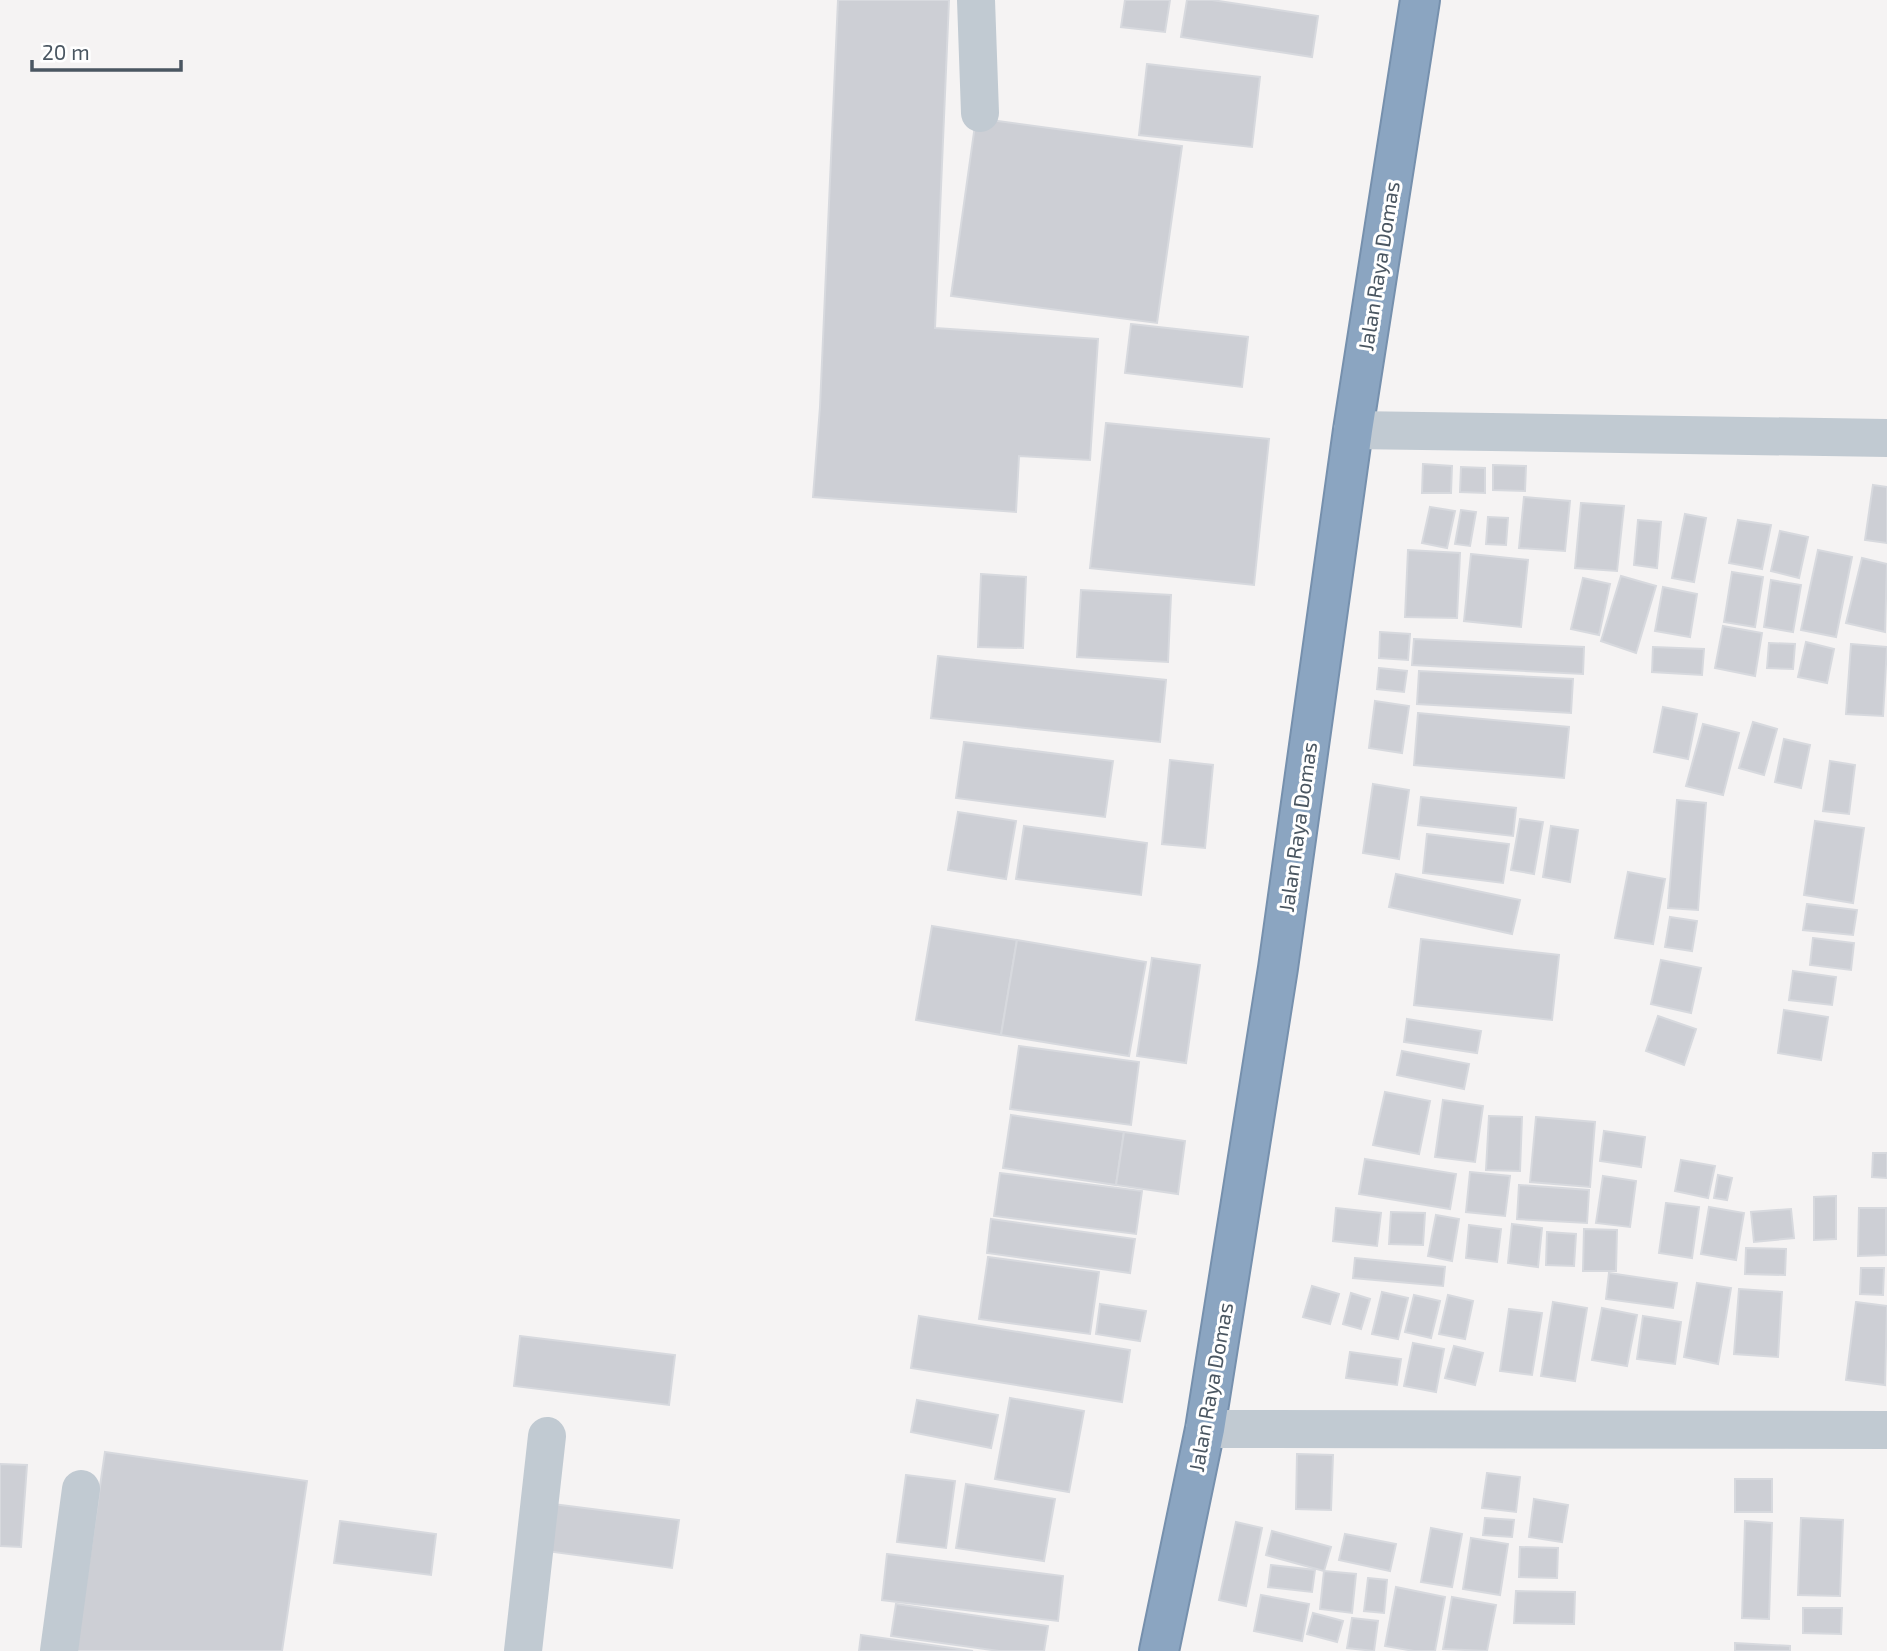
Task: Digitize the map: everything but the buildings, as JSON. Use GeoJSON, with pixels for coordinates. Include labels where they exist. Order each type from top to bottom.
{"type":"FeatureCollection","features":[{"type":"Feature","properties":{"kind":"highway","name":"Jalan Raya Domas"},"geometry":{"type":"LineString","coordinates":[[1159,1651],[1205,1429],[1278,968],[1353,430],[1420,0]]}},
{"type":"Feature","properties":{"kind":"street"},"geometry":{"type":"LineString","coordinates":[[976,0],[980,113]]}},
{"type":"Feature","properties":{"kind":"street"},"geometry":{"type":"LineString","coordinates":[[1353,430],[1887,439]]}},
{"type":"Feature","properties":{"kind":"street"},"geometry":{"type":"LineString","coordinates":[[1205,1429],[1887,1430]]}},
{"type":"Feature","properties":{"kind":"street"},"geometry":{"type":"LineString","coordinates":[[523,1651],[547,1436]]}},
{"type":"Feature","properties":{"kind":"street"},"geometry":{"type":"LineString","coordinates":[[59,1651],[81,1489]]}}]}
